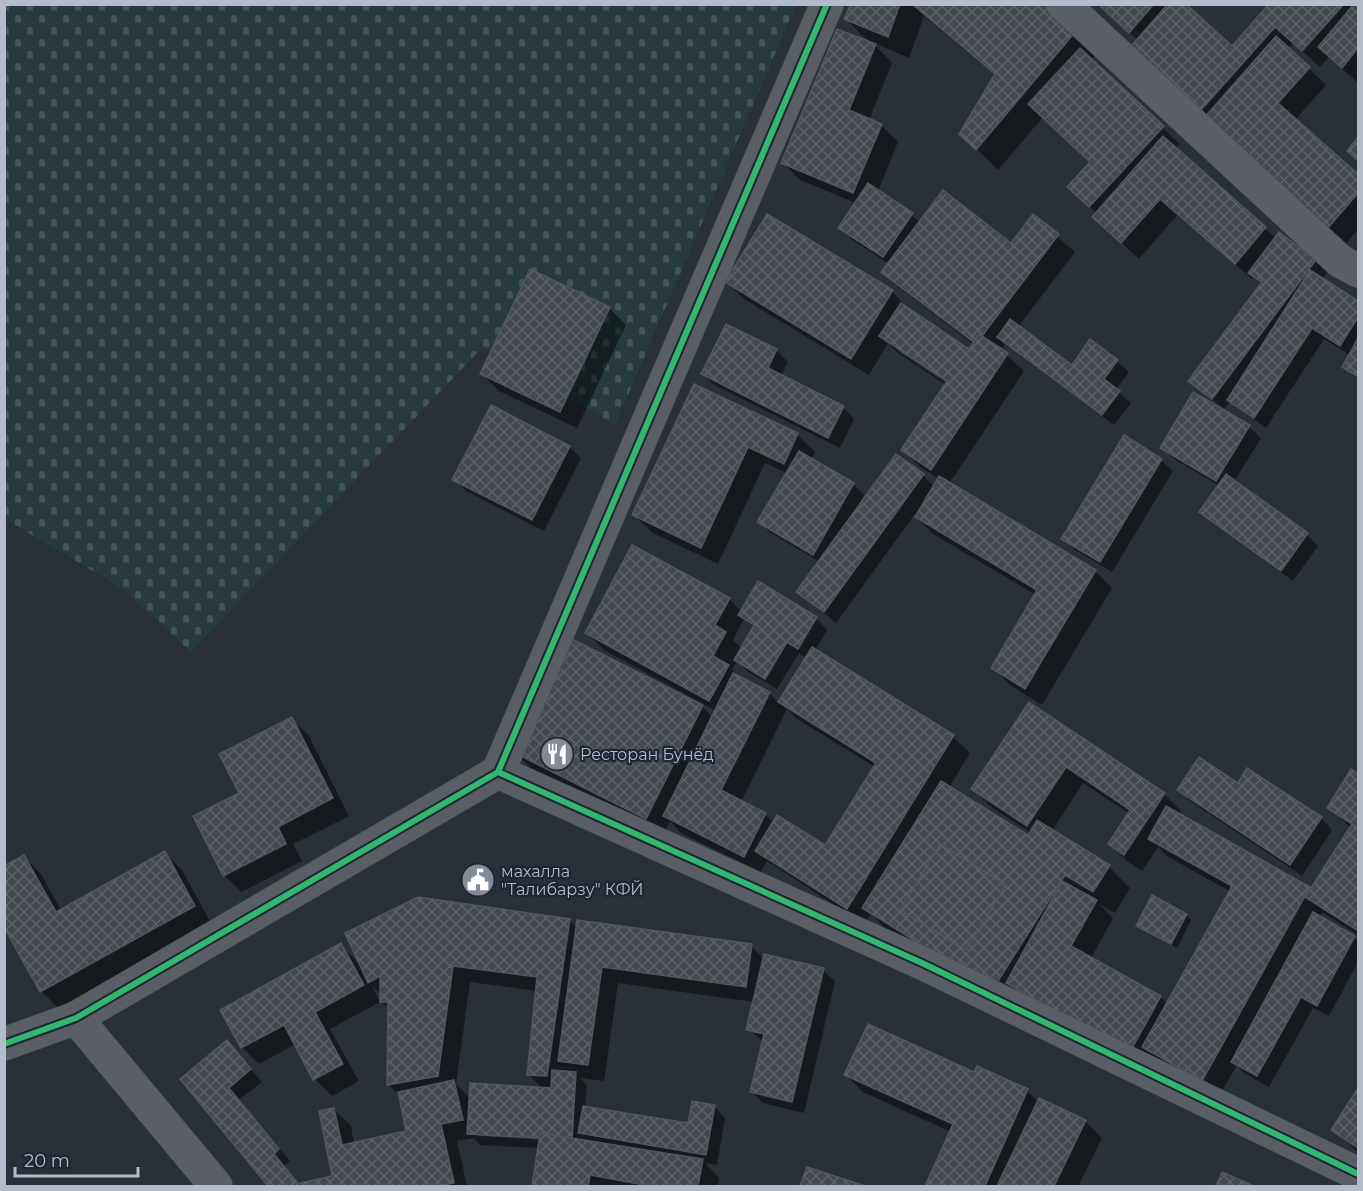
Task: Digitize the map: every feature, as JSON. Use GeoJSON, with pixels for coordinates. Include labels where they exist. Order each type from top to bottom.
{"type":"FeatureCollection","features":[{"type":"Feature","properties":{"kind":"street"},"geometry":{"type":"LineString","coordinates":[[4,1044],[76,1018],[498,772],[827,4]]}},
{"type":"Feature","properties":{"kind":"street"},"geometry":{"type":"LineString","coordinates":[[1064,4],[1340,261],[1359,271]]}},
{"type":"Feature","properties":{"kind":"street"},"geometry":{"type":"LineString","coordinates":[[498,772],[922,963],[1359,1174]]}},
{"type":"Feature","properties":{"kind":"street"},"geometry":{"type":"LineString","coordinates":[[76,1018],[216,1186]]}},
{"type":"Feature","properties":{"kind":"green space"},"geometry":{"type":"Polygon","coordinates":[[[5,5],[796,5],[615,425],[483,347],[191,652],[121,588],[5,519],[5,5]]]}},
{"type":"Feature","properties":{"kind":"building"},"geometry":{"type":"Polygon","coordinates":[[[851,4],[900,4],[888,37],[844,19],[851,4]]]}},
{"type":"Feature","properties":{"kind":"building"},"geometry":{"type":"Polygon","coordinates":[[[912,4],[1047,4],[1076,31],[976,150],[959,134],[995,74],[912,4]]]}},
{"type":"Feature","properties":{"kind":"building"},"geometry":{"type":"Polygon","coordinates":[[[1098,4],[1154,4],[1129,33],[1098,4]]]}},
{"type":"Feature","properties":{"kind":"building"},"geometry":{"type":"Polygon","coordinates":[[[1168,4],[1186,4],[1232,46],[1269,4],[1344,4],[1302,51],[1275,27],[1201,110],[1131,46],[1168,4]]]}},
{"type":"Feature","properties":{"kind":"building"},"geometry":{"type":"Polygon","coordinates":[[[1354,4],[1358,4],[1358,48],[1342,68],[1318,47],[1354,4]]]}},
{"type":"Feature","properties":{"kind":"building"},"geometry":{"type":"Polygon","coordinates":[[[837,29],[876,44],[849,110],[882,124],[853,193],[781,163],[837,29]]]}},
{"type":"Feature","properties":{"kind":"building"},"geometry":{"type":"Polygon","coordinates":[[[1276,36],[1310,67],[1278,103],[1358,174],[1358,193],[1328,228],[1204,118],[1276,36]]]}},
{"type":"Feature","properties":{"kind":"building"},"geometry":{"type":"Polygon","coordinates":[[[1080,48],[1164,126],[1089,207],[1067,187],[1090,162],[1028,104],[1080,48]]]}},
{"type":"Feature","properties":{"kind":"building"},"geometry":{"type":"Polygon","coordinates":[[[1163,136],[1266,227],[1235,264],[1160,199],[1121,243],[1092,217],[1163,136]]]}},
{"type":"Feature","properties":{"kind":"building"},"geometry":{"type":"Polygon","coordinates":[[[1358,137],[1358,161],[1347,151],[1358,137]]]}},
{"type":"Feature","properties":{"kind":"building"},"geometry":{"type":"Polygon","coordinates":[[[868,183],[913,213],[883,257],[838,228],[868,183]]]}},
{"type":"Feature","properties":{"kind":"building"},"geometry":{"type":"Polygon","coordinates":[[[943,190],[1011,243],[1033,214],[1059,234],[976,344],[881,272],[943,190]]]}},
{"type":"Feature","properties":{"kind":"building"},"geometry":{"type":"Polygon","coordinates":[[[767,214],[893,290],[851,359],[725,282],[767,214]]]}},
{"type":"Feature","properties":{"kind":"building"},"geometry":{"type":"Polygon","coordinates":[[[1279,232],[1316,260],[1212,399],[1188,381],[1262,282],[1248,273],[1279,232]]]}},
{"type":"Feature","properties":{"kind":"building"},"geometry":{"type":"Polygon","coordinates":[[[530,269],[610,307],[560,412],[480,374],[530,269]]]}},
{"type":"Feature","properties":{"kind":"building"},"geometry":{"type":"Polygon","coordinates":[[[1310,270],[1358,301],[1358,317],[1340,346],[1312,328],[1254,418],[1227,400],[1310,270]]]}},
{"type":"Feature","properties":{"kind":"building"},"geometry":{"type":"Polygon","coordinates":[[[901,303],[969,349],[979,334],[1008,353],[931,470],[901,450],[947,381],[879,336],[901,303]]]}},
{"type":"Feature","properties":{"kind":"building"},"geometry":{"type":"Polygon","coordinates":[[[1010,319],[1072,365],[1090,339],[1118,360],[1104,379],[1120,391],[1102,415],[997,337],[1010,319]]]}},
{"type":"Feature","properties":{"kind":"building"},"geometry":{"type":"Polygon","coordinates":[[[726,324],[777,349],[768,368],[844,406],[828,438],[701,374],[726,324]]]}},
{"type":"Feature","properties":{"kind":"building"},"geometry":{"type":"Polygon","coordinates":[[[1358,338],[1358,377],[1342,367],[1358,338]]]}},
{"type":"Feature","properties":{"kind":"building"},"geometry":{"type":"Polygon","coordinates":[[[694,384],[798,433],[784,464],[748,447],[701,548],[632,515],[694,384]]]}},
{"type":"Feature","properties":{"kind":"building"},"geometry":{"type":"Polygon","coordinates":[[[1193,392],[1250,425],[1216,481],[1160,448],[1193,392]]]}},
{"type":"Feature","properties":{"kind":"building"},"geometry":{"type":"Polygon","coordinates":[[[491,405],[570,446],[532,520],[452,480],[491,405]]]}},
{"type":"Feature","properties":{"kind":"building"},"geometry":{"type":"Polygon","coordinates":[[[1124,435],[1162,459],[1100,562],[1061,539],[1124,435]]]}},
{"type":"Feature","properties":{"kind":"building"},"geometry":{"type":"Polygon","coordinates":[[[799,451],[854,483],[813,555],[757,522],[799,451]]]}},
{"type":"Feature","properties":{"kind":"building"},"geometry":{"type":"Polygon","coordinates":[[[896,454],[924,474],[824,612],[796,592],[896,454]]]}},
{"type":"Feature","properties":{"kind":"building"},"geometry":{"type":"Polygon","coordinates":[[[1226,474],[1308,533],[1281,571],[1199,512],[1226,474]]]}},
{"type":"Feature","properties":{"kind":"building"},"geometry":{"type":"Polygon","coordinates":[[[939,476],[1096,570],[1025,689],[991,668],[1037,590],[915,517],[939,476]]]}},
{"type":"Feature","properties":{"kind":"building"},"geometry":{"type":"Polygon","coordinates":[[[632,545],[730,598],[715,625],[726,632],[713,656],[729,665],[709,701],[585,633],[632,545]]]}},
{"type":"Feature","properties":{"kind":"building"},"geometry":{"type":"Polygon","coordinates":[[[758,581],[817,617],[798,649],[787,642],[765,679],[734,660],[754,625],[738,615],[758,581]]]}},
{"type":"Feature","properties":{"kind":"building"},"geometry":{"type":"Polygon","coordinates":[[[570,638],[703,705],[646,819],[513,752],[570,638]]]}},
{"type":"Feature","properties":{"kind":"building"},"geometry":{"type":"Polygon","coordinates":[[[812,647],[954,735],[847,909],[755,851],[777,815],[825,845],[876,763],[778,702],[812,647]]]}},
{"type":"Feature","properties":{"kind":"building"},"geometry":{"type":"Polygon","coordinates":[[[733,673],[770,692],[721,790],[766,813],[744,857],[663,816],[733,673]]]}},
{"type":"Feature","properties":{"kind":"building"},"geometry":{"type":"Polygon","coordinates":[[[1029,702],[1165,793],[1124,855],[1108,844],[1130,810],[1066,767],[1027,826],[971,789],[1029,702]]]}},
{"type":"Feature","properties":{"kind":"building"},"geometry":{"type":"Polygon","coordinates":[[[292,717],[333,798],[278,827],[286,844],[223,876],[193,816],[239,793],[219,754],[292,717]]]}},
{"type":"Feature","properties":{"kind":"building"},"geometry":{"type":"Polygon","coordinates":[[[1199,757],[1238,783],[1247,768],[1322,817],[1290,865],[1177,790],[1199,757]]]}},
{"type":"Feature","properties":{"kind":"building"},"geometry":{"type":"Polygon","coordinates":[[[1351,769],[1358,774],[1358,931],[1305,897],[1352,824],[1327,808],[1351,769]]]}},
{"type":"Feature","properties":{"kind":"building"},"geometry":{"type":"Polygon","coordinates":[[[941,781],[1028,835],[1037,820],[1110,865],[1093,892],[1065,875],[993,989],[862,908],[941,781]]]}},
{"type":"Feature","properties":{"kind":"building"},"geometry":{"type":"Polygon","coordinates":[[[1166,806],[1310,887],[1202,1081],[1142,1047],[1232,886],[1148,839],[1166,806]]]}},
{"type":"Feature","properties":{"kind":"building"},"geometry":{"type":"Polygon","coordinates":[[[940,844],[1006,885],[966,950],[900,910],[940,844]]]}},
{"type":"Feature","properties":{"kind":"building"},"geometry":{"type":"Polygon","coordinates":[[[165,851],[195,906],[40,992],[4,927],[4,866],[24,855],[56,912],[165,851]]]}},
{"type":"Feature","properties":{"kind":"building"},"geometry":{"type":"Polygon","coordinates":[[[1062,881],[1097,900],[1071,946],[1161,996],[1130,1052],[1006,983],[1062,881]]]}},
{"type":"Feature","properties":{"kind":"building"},"geometry":{"type":"Polygon","coordinates":[[[1152,895],[1187,914],[1171,944],[1136,926],[1152,895]]]}},
{"type":"Feature","properties":{"kind":"building"},"geometry":{"type":"Polygon","coordinates":[[[418,897],[570,919],[547,1076],[527,1075],[537,977],[453,966],[438,1076],[387,1085],[388,1002],[380,1002],[380,976],[368,983],[345,933],[418,897]]]}},
{"type":"Feature","properties":{"kind":"building"},"geometry":{"type":"Polygon","coordinates":[[[1313,912],[1355,936],[1317,1006],[1301,997],[1257,1076],[1231,1062],[1313,912]]]}},
{"type":"Feature","properties":{"kind":"building"},"geometry":{"type":"Polygon","coordinates":[[[577,920],[752,944],[746,987],[602,967],[588,1065],[558,1061],[577,920]]]}},
{"type":"Feature","properties":{"kind":"building"},"geometry":{"type":"Polygon","coordinates":[[[341,943],[364,985],[315,1012],[343,1064],[313,1080],[284,1025],[241,1048],[220,1010],[341,943]]]}},
{"type":"Feature","properties":{"kind":"building"},"geometry":{"type":"Polygon","coordinates":[[[764,954],[824,968],[792,1102],[750,1092],[764,1034],[746,1030],[764,954]]]}},
{"type":"Feature","properties":{"kind":"building"},"geometry":{"type":"Polygon","coordinates":[[[868,1024],[974,1072],[977,1066],[1028,1089],[985,1186],[925,1186],[953,1124],[844,1075],[868,1024]]]}},
{"type":"Feature","properties":{"kind":"building"},"geometry":{"type":"Polygon","coordinates":[[[227,1040],[251,1069],[229,1088],[279,1149],[274,1154],[297,1182],[291,1186],[268,1186],[180,1079],[227,1040]]]}},
{"type":"Feature","properties":{"kind":"building"},"geometry":{"type":"Polygon","coordinates":[[[552,1070],[576,1072],[572,1140],[467,1134],[470,1083],[551,1088],[552,1070]]]}},
{"type":"Feature","properties":{"kind":"building"},"geometry":{"type":"Polygon","coordinates":[[[454,1080],[463,1120],[441,1124],[454,1183],[438,1186],[296,1186],[296,1184],[332,1176],[319,1111],[334,1108],[342,1145],[406,1131],[398,1092],[454,1080]]]}},
{"type":"Feature","properties":{"kind":"building"},"geometry":{"type":"Polygon","coordinates":[[[1358,1088],[1358,1148],[1331,1130],[1358,1088]]]}},
{"type":"Feature","properties":{"kind":"building"},"geometry":{"type":"Polygon","coordinates":[[[1039,1098],[1086,1120],[1054,1186],[997,1186],[1039,1098]]]}},
{"type":"Feature","properties":{"kind":"building"},"geometry":{"type":"Polygon","coordinates":[[[692,1101],[715,1105],[706,1155],[578,1133],[583,1106],[688,1123],[692,1101]]]}},
{"type":"Feature","properties":{"kind":"building"},"geometry":{"type":"Polygon","coordinates":[[[540,1133],[703,1159],[698,1186],[639,1186],[639,1184],[590,1175],[588,1186],[532,1186],[540,1133]]]}},
{"type":"Feature","properties":{"kind":"building"},"geometry":{"type":"Polygon","coordinates":[[[807,1167],[865,1186],[800,1186],[807,1167]]]}},
{"type":"Feature","properties":{"kind":"building"},"geometry":{"type":"Polygon","coordinates":[[[1222,1172],[1254,1186],[1216,1186],[1222,1172]]]}},
{"type":"Feature","properties":{"kind":"cycle path"},"geometry":{"type":"LineString","coordinates":[[4,1044],[76,1018],[498,772],[827,4]]}},
{"type":"Feature","properties":{"kind":"cycle path"},"geometry":{"type":"LineString","coordinates":[[498,772],[922,963],[1358,1174]]}},
{"type":"Feature","properties":{"kind":"place","name":"Ресторан Бунёд"},"geometry":{"type":"Point","coordinates":[557,754]}},
{"type":"Feature","properties":{"kind":"place","name":"махалла \"Талибарзу\" КФЙ"},"geometry":{"type":"Point","coordinates":[478,880]}}]}
